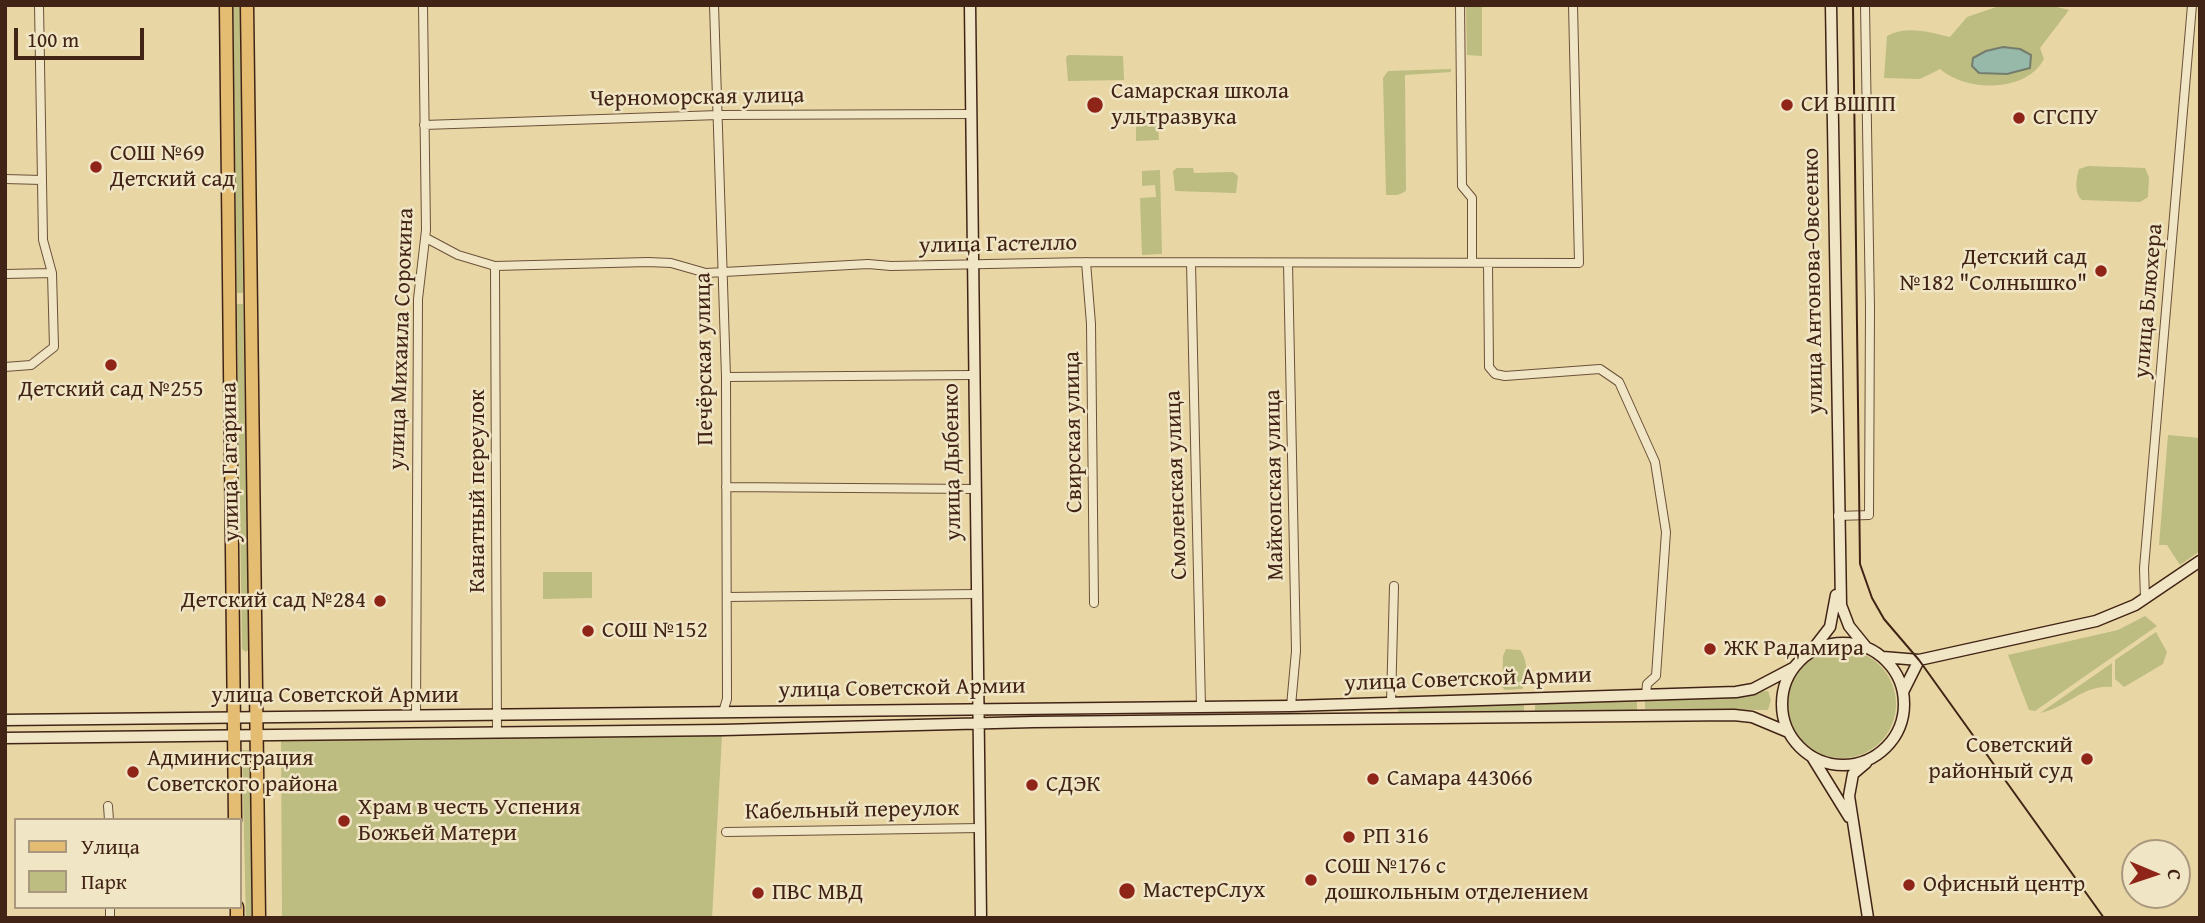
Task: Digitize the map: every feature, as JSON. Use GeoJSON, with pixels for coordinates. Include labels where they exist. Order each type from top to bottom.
{"type":"FeatureCollection","features":[{"type":"Feature","properties":{"kind":"main road","name":"улица Гагарина"},"geometry":{"type":"LineString","coordinates":[[226,5],[235,818]]}},
{"type":"Feature","properties":{"kind":"main road","name":"улица Гагарина"},"geometry":{"type":"LineString","coordinates":[[247,5],[259,918]]}},
{"type":"Feature","properties":{"kind":"main road","name":"улица Дыбенко"},"geometry":{"type":"LineString","coordinates":[[970,5],[981,918]]}},
{"type":"Feature","properties":{"kind":"main road","name":"улица Антонова-Овсеенко"},"geometry":{"type":"LineString","coordinates":[[1830,5],[1838,557],[1844,617],[1866,647]]}},
{"type":"Feature","properties":{"kind":"main road","name":"улица Антонова-Овсеенко"},"geometry":{"type":"LineString","coordinates":[[1805,656],[1822,640],[1830,627],[1838,557]]}},
{"type":"Feature","properties":{"kind":"main road"},"geometry":{"type":"LineString","coordinates":[[1883,657],[1919,660],[2096,621],[2145,599],[2200,561]]}},
{"type":"Feature","properties":{"kind":"main road"},"geometry":{"type":"LineString","coordinates":[[1851,820],[1812,757],[1798,746],[1788,732],[1782,699],[1793,668],[1805,656],[1834,643],[1866,647],[1883,657],[1896,673],[1903,692],[1904,706],[1898,732],[1877,755],[1853,774],[1849,796],[1851,820],[1867,892],[1868,918]]}},
{"type":"Feature","properties":{"kind":"main road"},"geometry":{"type":"LineString","coordinates":[[234,659],[257,658]]}},
{"type":"Feature","properties":{"kind":"main road"},"geometry":{"type":"LineString","coordinates":[[1903,692],[1919,660]]}},
{"type":"Feature","properties":{"kind":"main road","name":"улица Советской Армии"},"geometry":{"type":"LineString","coordinates":[[5,720],[1291,706],[1736,692],[1753,688],[1793,668]]}},
{"type":"Feature","properties":{"kind":"main road"},"geometry":{"type":"LineString","coordinates":[[1529,698],[1530,716]]}},
{"type":"Feature","properties":{"kind":"main road"},"geometry":{"type":"LineString","coordinates":[[1391,703],[1393,718]]}},
{"type":"Feature","properties":{"kind":"main road"},"geometry":{"type":"LineString","coordinates":[[723,712],[723,730]]}},
{"type":"Feature","properties":{"kind":"main road","name":"улица Советской Армии"},"geometry":{"type":"LineString","coordinates":[[5,738],[1734,715],[1752,717],[1788,732]]}},
{"type":"Feature","properties":{"kind":"main road"},"geometry":{"type":"LineString","coordinates":[[1812,757],[1846,765],[1877,755]]}},
{"type":"Feature","properties":{"kind":"street"},"geometry":{"type":"LineString","coordinates":[[5,367],[31,365],[54,347],[52,273],[49,254],[43,244],[39,5]]}},
{"type":"Feature","properties":{"kind":"street","name":"улица Михаила Сорокина"},"geometry":{"type":"LineString","coordinates":[[416,716],[418,299],[426,238],[423,5]]}},
{"type":"Feature","properties":{"kind":"street","name":"Печёрская улица"},"geometry":{"type":"LineString","coordinates":[[714,5],[726,377],[727,699],[723,712]]}},
{"type":"Feature","properties":{"kind":"street"},"geometry":{"type":"LineString","coordinates":[[1460,5],[1462,186],[1472,198],[1472,262]]}},
{"type":"Feature","properties":{"kind":"street","name":"улица Гастелло"},"geometry":{"type":"LineString","coordinates":[[426,238],[458,255],[495,266],[648,262],[671,263],[706,273],[855,264],[1578,263],[1573,5]]}},
{"type":"Feature","properties":{"kind":"street"},"geometry":{"type":"LineString","coordinates":[[1838,516],[1869,516],[1870,308],[1865,5]]}},
{"type":"Feature","properties":{"kind":"street","name":"улица Блюхера"},"geometry":{"type":"LineString","coordinates":[[2145,599],[2144,568],[2192,5]]}},
{"type":"Feature","properties":{"kind":"street","name":"Черноморская улица"},"geometry":{"type":"LineString","coordinates":[[424,125],[719,115],[971,114]]}},
{"type":"Feature","properties":{"kind":"street"},"geometry":{"type":"LineString","coordinates":[[5,179],[42,180]]}},
{"type":"Feature","properties":{"kind":"street","name":"Свирская улица"},"geometry":{"type":"LineString","coordinates":[[1086,262],[1091,324],[1094,603]]}},
{"type":"Feature","properties":{"kind":"street"},"geometry":{"type":"LineString","coordinates":[[1488,262],[1489,367],[1495,374],[1505,376],[1600,369],[1619,382],[1655,462],[1666,532],[1656,676],[1647,684],[1646,695]]}},
{"type":"Feature","properties":{"kind":"street","name":"Смоленская улица"},"geometry":{"type":"LineString","coordinates":[[1191,263],[1201,707]]}},
{"type":"Feature","properties":{"kind":"street","name":"Майкопская улица"},"geometry":{"type":"LineString","coordinates":[[1288,263],[1296,651],[1291,706]]}},
{"type":"Feature","properties":{"kind":"street","name":"Канатный переулок"},"geometry":{"type":"LineString","coordinates":[[495,266],[498,733]]}},
{"type":"Feature","properties":{"kind":"street"},"geometry":{"type":"LineString","coordinates":[[5,274],[52,273]]}},
{"type":"Feature","properties":{"kind":"street"},"geometry":{"type":"LineString","coordinates":[[726,377],[974,375]]}},
{"type":"Feature","properties":{"kind":"street"},"geometry":{"type":"LineString","coordinates":[[726,486],[975,489]]}},
{"type":"Feature","properties":{"kind":"street"},"geometry":{"type":"LineString","coordinates":[[1391,703],[1394,586]]}},
{"type":"Feature","properties":{"kind":"street"},"geometry":{"type":"LineString","coordinates":[[727,597],[975,594]]}},
{"type":"Feature","properties":{"kind":"street"},"geometry":{"type":"LineString","coordinates":[[108,806],[109,818]]}},
{"type":"Feature","properties":{"kind":"street","name":"Кабельный переулок"},"geometry":{"type":"LineString","coordinates":[[726,832],[980,828]]}},
{"type":"Feature","properties":{"kind":"green space"},"geometry":{"type":"Polygon","coordinates":[[[233,5],[240,5],[243,293],[237,293],[233,5]]]}},
{"type":"Feature","properties":{"kind":"green space"},"geometry":{"type":"Polygon","coordinates":[[[1466,5],[1482,5],[1482,56],[1467,55],[1466,5]]]}},
{"type":"Feature","properties":{"kind":"green space"},"geometry":{"type":"Polygon","coordinates":[[[2002,5],[2049,5],[2069,10],[2040,48],[2044,59],[2024,78],[2010,83],[1980,85],[1951,77],[1940,69],[1920,79],[1884,78],[1887,36],[1910,30],[1950,37],[1967,17],[2002,5]]]}},
{"type":"Feature","properties":{"kind":"green space"},"geometry":{"type":"Polygon","coordinates":[[[1123,56],[1124,80],[1068,81],[1066,57],[1123,56]]]}},
{"type":"Feature","properties":{"kind":"green space"},"geometry":{"type":"Polygon","coordinates":[[[1451,69],[1451,72],[1405,75],[1406,191],[1398,195],[1386,195],[1383,78],[1388,71],[1451,69]]]}},
{"type":"Feature","properties":{"kind":"green space"},"geometry":{"type":"Polygon","coordinates":[[[1141,111],[1157,111],[1159,140],[1136,141],[1136,117],[1141,111]]]}},
{"type":"Feature","properties":{"kind":"green space"},"geometry":{"type":"Polygon","coordinates":[[[2088,166],[2145,168],[2149,177],[2148,197],[2140,202],[2082,200],[2077,190],[2077,177],[2079,169],[2088,166]]]}},
{"type":"Feature","properties":{"kind":"green space"},"geometry":{"type":"Polygon","coordinates":[[[1177,168],[1193,168],[1194,173],[1233,172],[1238,176],[1236,193],[1175,191],[1173,171],[1177,168]]]}},
{"type":"Feature","properties":{"kind":"green space"},"geometry":{"type":"Polygon","coordinates":[[[1160,170],[1162,254],[1142,255],[1140,198],[1156,197],[1155,185],[1142,186],[1142,171],[1160,170]]]}},
{"type":"Feature","properties":{"kind":"green space"},"geometry":{"type":"Polygon","coordinates":[[[237,304],[243,304],[249,649],[246,652],[242,649],[237,304]]]}},
{"type":"Feature","properties":{"kind":"green space"},"geometry":{"type":"Polygon","coordinates":[[[2168,435],[2200,438],[2200,551],[2180,565],[2167,545],[2159,545],[2168,435]]]}},
{"type":"Feature","properties":{"kind":"green space"},"geometry":{"type":"Polygon","coordinates":[[[543,572],[592,572],[592,598],[543,599],[543,572]]]}},
{"type":"Feature","properties":{"kind":"green space"},"geometry":{"type":"Polygon","coordinates":[[[2145,616],[2157,626],[2035,711],[2029,710],[2008,655],[2118,630],[2145,616]]]}},
{"type":"Feature","properties":{"kind":"green space"},"geometry":{"type":"Polygon","coordinates":[[[2156,632],[2167,652],[2163,664],[2124,687],[2115,679],[2115,660],[2156,632]]]}},
{"type":"Feature","properties":{"kind":"green space"},"geometry":{"type":"Polygon","coordinates":[[[1506,649],[1520,650],[1525,659],[1526,675],[1522,689],[1505,690],[1502,687],[1503,656],[1506,649]]]}},
{"type":"Feature","properties":{"kind":"green space"},"geometry":{"type":"Polygon","coordinates":[[[1842,650],[1863,654],[1880,666],[1892,683],[1896,704],[1892,725],[1880,742],[1863,754],[1842,758],[1821,754],[1804,742],[1792,725],[1788,704],[1792,683],[1804,666],[1821,654],[1842,650]]]}},
{"type":"Feature","properties":{"kind":"green space"},"geometry":{"type":"Polygon","coordinates":[[[2112,663],[2112,687],[2084,692],[2040,713],[2112,663]]]}},
{"type":"Feature","properties":{"kind":"green space"},"geometry":{"type":"Polygon","coordinates":[[[1768,691],[1771,700],[1768,710],[1645,709],[1645,699],[1768,691]]]}},
{"type":"Feature","properties":{"kind":"green space"},"geometry":{"type":"Polygon","coordinates":[[[1637,701],[1637,712],[1535,716],[1535,704],[1637,701]]]}},
{"type":"Feature","properties":{"kind":"green space"},"geometry":{"type":"Polygon","coordinates":[[[1524,703],[1524,716],[1399,717],[1398,707],[1524,703]]]}},
{"type":"Feature","properties":{"kind":"green space"},"geometry":{"type":"Polygon","coordinates":[[[722,736],[712,918],[282,918],[281,740],[722,736]]]}},
{"type":"Feature","properties":{"kind":"green space"},"geometry":{"type":"Polygon","coordinates":[[[242,750],[249,750],[253,918],[246,918],[242,750]]]}},
{"type":"Feature","properties":{"kind":"shaded area"},"geometry":{"type":"Polygon","coordinates":[[[2003,47],[2020,49],[2031,55],[2030,68],[2007,74],[1979,73],[1972,66],[1973,58],[2003,47]]]}},
{"type":"Feature","properties":{"kind":"tram line"},"geometry":{"type":"LineString","coordinates":[[1853,5],[1860,564],[1872,598],[1884,619],[1919,660],[2104,918]]}},
{"type":"Feature","properties":{"kind":"place","name":"Самарская школа ультразвука"},"geometry":{"type":"Point","coordinates":[1095,105]}},
{"type":"Feature","properties":{"kind":"place","name":"СИ ВШПП"},"geometry":{"type":"Point","coordinates":[1787,105]}},
{"type":"Feature","properties":{"kind":"place","name":"СГСПУ"},"geometry":{"type":"Point","coordinates":[2019,118]}},
{"type":"Feature","properties":{"kind":"place","name":"СОШ №69 Детский сад"},"geometry":{"type":"Point","coordinates":[96,167]}},
{"type":"Feature","properties":{"kind":"place","name":"Детский сад №182 \"Солнышко\""},"geometry":{"type":"Point","coordinates":[2101,271]}},
{"type":"Feature","properties":{"kind":"place","name":"Детский сад №255"},"geometry":{"type":"Point","coordinates":[111,365]}},
{"type":"Feature","properties":{"kind":"place","name":"Детский сад №284"},"geometry":{"type":"Point","coordinates":[380,601]}},
{"type":"Feature","properties":{"kind":"place","name":"СОШ №152"},"geometry":{"type":"Point","coordinates":[588,631]}},
{"type":"Feature","properties":{"kind":"place","name":"ЖК Радамира"},"geometry":{"type":"Point","coordinates":[1710,649]}},
{"type":"Feature","properties":{"kind":"place","name":"Советский районный суд"},"geometry":{"type":"Point","coordinates":[2087,759]}},
{"type":"Feature","properties":{"kind":"place","name":"Администрация Советского района"},"geometry":{"type":"Point","coordinates":[133,772]}},
{"type":"Feature","properties":{"kind":"place","name":"Самара 443066"},"geometry":{"type":"Point","coordinates":[1373,779]}},
{"type":"Feature","properties":{"kind":"place","name":"СДЭК"},"geometry":{"type":"Point","coordinates":[1032,785]}},
{"type":"Feature","properties":{"kind":"place","name":"Храм в честь Успения Божьей Матери"},"geometry":{"type":"Point","coordinates":[344,821]}},
{"type":"Feature","properties":{"kind":"place","name":"РП 316"},"geometry":{"type":"Point","coordinates":[1349,837]}},
{"type":"Feature","properties":{"kind":"place","name":"СОШ №176 с дошкольным отделением"},"geometry":{"type":"Point","coordinates":[1311,880]}},
{"type":"Feature","properties":{"kind":"place","name":"Офисный центр"},"geometry":{"type":"Point","coordinates":[1909,885]}},
{"type":"Feature","properties":{"kind":"place","name":"МастерСлух"},"geometry":{"type":"Point","coordinates":[1127,891]}},
{"type":"Feature","properties":{"kind":"place","name":"ПВС МВД"},"geometry":{"type":"Point","coordinates":[758,893]}}]}
